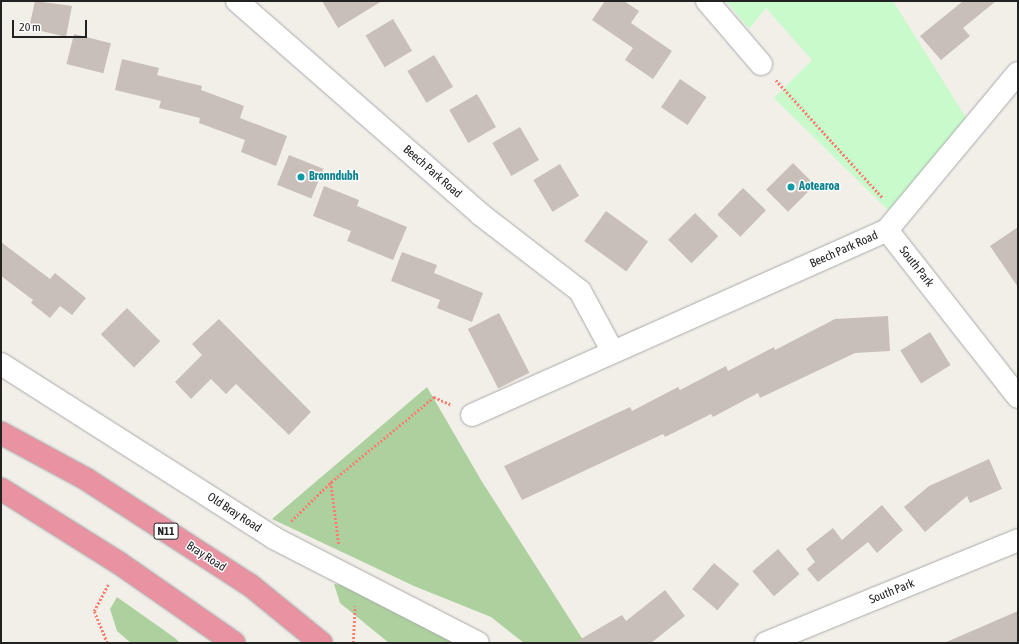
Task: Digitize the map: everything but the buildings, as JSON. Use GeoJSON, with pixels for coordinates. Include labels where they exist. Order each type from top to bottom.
{"type":"FeatureCollection","features":[{"type":"Feature","properties":{"kind":"highway","name":"Bray Road"},"geometry":{"type":"LineString","coordinates":[[1,433],[86,478],[243,581],[321,643]]}},
{"type":"Feature","properties":{"kind":"highway"},"geometry":{"type":"LineString","coordinates":[[1,488],[119,563],[234,643]]}},
{"type":"Feature","properties":{"kind":"street","name":"Beech Park Road"},"geometry":{"type":"LineString","coordinates":[[238,1],[480,214],[580,291],[613,352]]}},
{"type":"Feature","properties":{"kind":"street"},"geometry":{"type":"LineString","coordinates":[[707,1],[761,64]]}},
{"type":"Feature","properties":{"kind":"street","name":"Beech Park Road"},"geometry":{"type":"LineString","coordinates":[[472,415],[893,223],[1018,73]]}},
{"type":"Feature","properties":{"kind":"street","name":"South Park"},"geometry":{"type":"LineString","coordinates":[[893,223],[1018,397]]}},
{"type":"Feature","properties":{"kind":"street","name":"Old Bray Road"},"geometry":{"type":"LineString","coordinates":[[1,364],[274,538],[478,643]]}},
{"type":"Feature","properties":{"kind":"street","name":"South Park"},"geometry":{"type":"LineString","coordinates":[[766,643],[1018,540]]}},
{"type":"Feature","properties":{"kind":"path"},"geometry":{"type":"LineString","coordinates":[[761,64],[893,223]]}},
{"type":"Feature","properties":{"kind":"path"},"geometry":{"type":"LineString","coordinates":[[274,538],[331,482],[434,397],[472,415]]}},
{"type":"Feature","properties":{"kind":"path"},"geometry":{"type":"LineString","coordinates":[[331,482],[340,548]]}},
{"type":"Feature","properties":{"kind":"path"},"geometry":{"type":"LineString","coordinates":[[107,643],[94,611],[119,563]]}},
{"type":"Feature","properties":{"kind":"path"},"geometry":{"type":"LineString","coordinates":[[353,643],[355,599]]}},
{"type":"Feature","properties":{"kind":"green space"},"geometry":{"type":"Polygon","coordinates":[[[726,1],[893,1],[967,119],[889,211],[774,98],[812,60],[766,8],[749,29],[726,1]]]}},
{"type":"Feature","properties":{"kind":"green space"},"geometry":{"type":"Polygon","coordinates":[[[427,387],[481,480],[585,643],[524,643],[491,617],[414,586],[272,519],[427,387]]]}},
{"type":"Feature","properties":{"kind":"green space"},"geometry":{"type":"Polygon","coordinates":[[[334,584],[365,587],[471,643],[389,643],[340,603],[334,584]]]}},
{"type":"Feature","properties":{"kind":"green space"},"geometry":{"type":"Polygon","coordinates":[[[117,597],[180,643],[131,643],[117,631],[110,609],[117,597]]]}},
{"type":"Feature","properties":{"kind":"place","name":"Bronndubh"},"geometry":{"type":"Point","coordinates":[301,177]}},
{"type":"Feature","properties":{"kind":"place","name":"Aotearoa"},"geometry":{"type":"Point","coordinates":[791,187]}}]}
